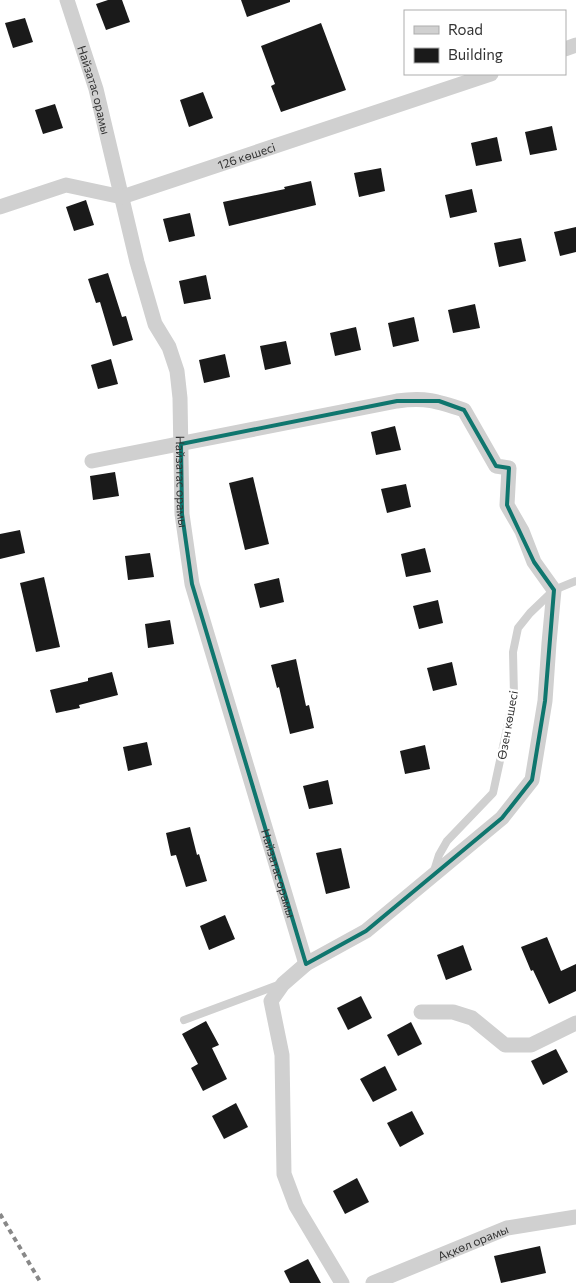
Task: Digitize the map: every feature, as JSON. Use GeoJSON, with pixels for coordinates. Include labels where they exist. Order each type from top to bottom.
{"type":"FeatureCollection","features":[{"type":"Feature","properties":{"kind":"street","name":"Найзатас орамы"},"geometry":{"type":"LineString","coordinates":[[67,0],[96,89],[137,262],[155,324],[168,347],[177,371],[180,398],[182,514],[192,584],[306,964]]}},
{"type":"Feature","properties":{"kind":"street","name":"126 көшесі"},"geometry":{"type":"LineString","coordinates":[[122,197],[488,75]]}},
{"type":"Feature","properties":{"kind":"street"},"geometry":{"type":"LineString","coordinates":[[0,207],[66,185],[122,197]]}},
{"type":"Feature","properties":{"kind":"street"},"geometry":{"type":"LineString","coordinates":[[92,461],[417,399],[439,402],[464,410],[496,466],[509,468],[507,505],[522,531],[534,562],[554,590],[548,643],[545,701],[532,780],[502,818],[366,931],[306,964],[283,984],[271,1001],[282,1055],[284,1174],[296,1206],[342,1283]]}},
{"type":"Feature","properties":{"kind":"street"},"geometry":{"type":"LineString","coordinates":[[421,1012],[454,1012],[472,1018],[505,1045],[531,1045],[576,1023]]}},
{"type":"Feature","properties":{"kind":"street","name":"Ақкөл орамы"},"geometry":{"type":"LineString","coordinates":[[373,1283],[507,1228],[576,1217]]}},
{"type":"Feature","properties":{"kind":"lane","name":"Өзен көшесі"},"geometry":{"type":"LineString","coordinates":[[432,876],[447,842],[493,793],[514,696],[514,652],[518,628],[530,613],[554,590],[576,581]]}},
{"type":"Feature","properties":{"kind":"lane"},"geometry":{"type":"LineString","coordinates":[[184,1020],[283,984]]}},
{"type":"Feature","properties":{"kind":"highlighted area"},"geometry":{"type":"Polygon","coordinates":[[[397,401],[439,401],[464,410],[496,466],[509,468],[507,505],[534,562],[554,590],[545,701],[532,780],[502,818],[366,931],[306,964],[192,584],[182,514],[181,444],[397,401]]]}},
{"type":"Feature","properties":{"kind":"building"},"geometry":{"type":"Polygon","coordinates":[[[108,0],[122,0],[130,22],[106,30],[96,4],[108,0]]]}},
{"type":"Feature","properties":{"kind":"building"},"geometry":{"type":"Polygon","coordinates":[[[241,0],[290,0],[290,2],[247,17],[241,0]]]}},
{"type":"Feature","properties":{"kind":"building"},"geometry":{"type":"Polygon","coordinates":[[[25,18],[33,42],[13,48],[5,23],[25,18]]]}},
{"type":"Feature","properties":{"kind":"building"},"geometry":{"type":"Polygon","coordinates":[[[321,23],[346,90],[281,112],[271,86],[275,84],[261,46],[321,23]]]}},
{"type":"Feature","properties":{"kind":"building"},"geometry":{"type":"Polygon","coordinates":[[[203,92],[213,118],[189,127],[180,100],[203,92]]]}},
{"type":"Feature","properties":{"kind":"building"},"geometry":{"type":"Polygon","coordinates":[[[55,104],[63,128],[43,134],[35,110],[55,104]]]}},
{"type":"Feature","properties":{"kind":"building"},"geometry":{"type":"Polygon","coordinates":[[[552,126],[557,150],[530,155],[525,132],[552,126]]]}},
{"type":"Feature","properties":{"kind":"building"},"geometry":{"type":"Polygon","coordinates":[[[497,137],[502,161],[476,166],[471,143],[497,137]]]}},
{"type":"Feature","properties":{"kind":"building"},"geometry":{"type":"Polygon","coordinates":[[[381,168],[385,191],[359,197],[354,173],[381,168]]]}},
{"type":"Feature","properties":{"kind":"building"},"geometry":{"type":"Polygon","coordinates":[[[311,181],[316,205],[229,226],[223,202],[285,189],[284,187],[311,181]]]}},
{"type":"Feature","properties":{"kind":"building"},"geometry":{"type":"Polygon","coordinates":[[[472,189],[477,212],[450,218],[445,195],[472,189]]]}},
{"type":"Feature","properties":{"kind":"building"},"geometry":{"type":"Polygon","coordinates":[[[86,200],[94,225],[74,231],[66,207],[86,200]]]}},
{"type":"Feature","properties":{"kind":"building"},"geometry":{"type":"Polygon","coordinates":[[[190,213],[195,236],[169,242],[163,219],[190,213]]]}},
{"type":"Feature","properties":{"kind":"building"},"geometry":{"type":"Polygon","coordinates":[[[576,227],[576,252],[560,256],[554,232],[576,227]]]}},
{"type":"Feature","properties":{"kind":"building"},"geometry":{"type":"Polygon","coordinates":[[[521,238],[526,261],[499,267],[494,243],[521,238]]]}},
{"type":"Feature","properties":{"kind":"building"},"geometry":{"type":"Polygon","coordinates":[[[108,273],[122,317],[126,316],[133,340],[113,346],[100,302],[96,303],[88,279],[108,273]]]}},
{"type":"Feature","properties":{"kind":"building"},"geometry":{"type":"Polygon","coordinates":[[[206,275],[211,299],[184,304],[179,281],[206,275]]]}},
{"type":"Feature","properties":{"kind":"building"},"geometry":{"type":"Polygon","coordinates":[[[475,304],[480,328],[453,333],[448,310],[475,304]]]}},
{"type":"Feature","properties":{"kind":"building"},"geometry":{"type":"Polygon","coordinates":[[[414,317],[419,341],[393,347],[388,323],[414,317]]]}},
{"type":"Feature","properties":{"kind":"building"},"geometry":{"type":"Polygon","coordinates":[[[356,327],[361,350],[335,356],[330,333],[356,327]]]}},
{"type":"Feature","properties":{"kind":"building"},"geometry":{"type":"Polygon","coordinates":[[[286,341],[291,364],[265,370],[260,346],[286,341]]]}},
{"type":"Feature","properties":{"kind":"building"},"geometry":{"type":"Polygon","coordinates":[[[225,354],[230,377],[204,383],[199,360],[225,354]]]}},
{"type":"Feature","properties":{"kind":"building"},"geometry":{"type":"Polygon","coordinates":[[[111,359],[118,384],[98,389],[91,365],[111,359]]]}},
{"type":"Feature","properties":{"kind":"building"},"geometry":{"type":"Polygon","coordinates":[[[395,426],[401,450],[376,455],[371,432],[395,426]]]}},
{"type":"Feature","properties":{"kind":"building"},"geometry":{"type":"Polygon","coordinates":[[[115,472],[119,496],[93,500],[90,476],[115,472]]]}},
{"type":"Feature","properties":{"kind":"building"},"geometry":{"type":"Polygon","coordinates":[[[253,477],[269,544],[245,550],[229,483],[253,477]]]}},
{"type":"Feature","properties":{"kind":"building"},"geometry":{"type":"Polygon","coordinates":[[[406,484],[411,507],[387,513],[381,489],[406,484]]]}},
{"type":"Feature","properties":{"kind":"building"},"geometry":{"type":"Polygon","coordinates":[[[20,530],[25,553],[0,559],[0,534],[20,530]]]}},
{"type":"Feature","properties":{"kind":"building"},"geometry":{"type":"Polygon","coordinates":[[[425,548],[431,572],[406,577],[401,554],[425,548]]]}},
{"type":"Feature","properties":{"kind":"building"},"geometry":{"type":"Polygon","coordinates":[[[150,553],[154,577],[128,580],[125,556],[150,553]]]}},
{"type":"Feature","properties":{"kind":"building"},"geometry":{"type":"Polygon","coordinates":[[[44,577],[60,647],[36,652],[20,583],[44,577]]]}},
{"type":"Feature","properties":{"kind":"building"},"geometry":{"type":"Polygon","coordinates":[[[279,578],[284,602],[260,608],[254,584],[279,578]]]}},
{"type":"Feature","properties":{"kind":"building"},"geometry":{"type":"Polygon","coordinates":[[[438,600],[443,623],[419,629],[413,606],[438,600]]]}},
{"type":"Feature","properties":{"kind":"building"},"geometry":{"type":"Polygon","coordinates":[[[170,620],[174,644],[148,648],[145,624],[170,620]]]}},
{"type":"Feature","properties":{"kind":"building"},"geometry":{"type":"Polygon","coordinates":[[[296,659],[306,706],[309,705],[314,728],[290,734],[279,687],[277,688],[271,665],[296,659]]]}},
{"type":"Feature","properties":{"kind":"building"},"geometry":{"type":"Polygon","coordinates":[[[452,662],[457,685],[433,691],[427,668],[452,662]]]}},
{"type":"Feature","properties":{"kind":"building"},"geometry":{"type":"Polygon","coordinates":[[[112,672],[118,695],[79,705],[80,708],[56,713],[50,690],[88,681],[88,678],[112,672]]]}},
{"type":"Feature","properties":{"kind":"building"},"geometry":{"type":"Polygon","coordinates":[[[147,742],[152,765],[128,771],[123,747],[147,742]]]}},
{"type":"Feature","properties":{"kind":"building"},"geometry":{"type":"Polygon","coordinates":[[[425,745],[430,769],[405,774],[400,751],[425,745]]]}},
{"type":"Feature","properties":{"kind":"building"},"geometry":{"type":"Polygon","coordinates":[[[328,780],[333,804],[309,809],[303,786],[328,780]]]}},
{"type":"Feature","properties":{"kind":"building"},"geometry":{"type":"Polygon","coordinates":[[[190,827],[197,855],[199,854],[207,881],[186,887],[176,855],[171,856],[166,833],[190,827]]]}},
{"type":"Feature","properties":{"kind":"building"},"geometry":{"type":"Polygon","coordinates":[[[341,848],[350,888],[326,894],[316,853],[341,848]]]}},
{"type":"Feature","properties":{"kind":"building"},"geometry":{"type":"Polygon","coordinates":[[[225,915],[235,939],[209,950],[200,926],[225,915]]]}},
{"type":"Feature","properties":{"kind":"building"},"geometry":{"type":"Polygon","coordinates":[[[547,937],[561,971],[576,964],[576,991],[549,1004],[533,970],[531,971],[521,947],[547,937]]]}},
{"type":"Feature","properties":{"kind":"building"},"geometry":{"type":"Polygon","coordinates":[[[463,945],[472,970],[446,980],[437,955],[463,945]]]}},
{"type":"Feature","properties":{"kind":"building"},"geometry":{"type":"Polygon","coordinates":[[[361,996],[372,1018],[348,1030],[337,1008],[361,996]]]}},
{"type":"Feature","properties":{"kind":"building"},"geometry":{"type":"Polygon","coordinates":[[[206,1021],[219,1045],[212,1048],[227,1079],[203,1091],[191,1068],[198,1064],[182,1034],[206,1021]]]}},
{"type":"Feature","properties":{"kind":"building"},"geometry":{"type":"Polygon","coordinates":[[[411,1022],[422,1044],[398,1056],[387,1035],[411,1022]]]}},
{"type":"Feature","properties":{"kind":"building"},"geometry":{"type":"Polygon","coordinates":[[[556,1049],[568,1072],[543,1085],[531,1061],[556,1049]]]}},
{"type":"Feature","properties":{"kind":"building"},"geometry":{"type":"Polygon","coordinates":[[[385,1066],[397,1090],[373,1102],[360,1079],[385,1066]]]}},
{"type":"Feature","properties":{"kind":"building"},"geometry":{"type":"Polygon","coordinates":[[[236,1103],[248,1127],[224,1139],[212,1116],[236,1103]]]}},
{"type":"Feature","properties":{"kind":"building"},"geometry":{"type":"Polygon","coordinates":[[[412,1111],[424,1134],[400,1147],[387,1123],[412,1111]]]}},
{"type":"Feature","properties":{"kind":"building"},"geometry":{"type":"Polygon","coordinates":[[[357,1178],[369,1202],[345,1214],[333,1191],[357,1178]]]}},
{"type":"Feature","properties":{"kind":"building"},"geometry":{"type":"Polygon","coordinates":[[[540,1246],[546,1273],[501,1283],[494,1256],[540,1246]]]}},
{"type":"Feature","properties":{"kind":"building"},"geometry":{"type":"Polygon","coordinates":[[[308,1259],[321,1283],[290,1283],[284,1271],[308,1259]]]}},
{"type":"Feature","properties":{"kind":"railway"},"geometry":{"type":"LineString","coordinates":[[0,1214],[41,1283]]}}]}
